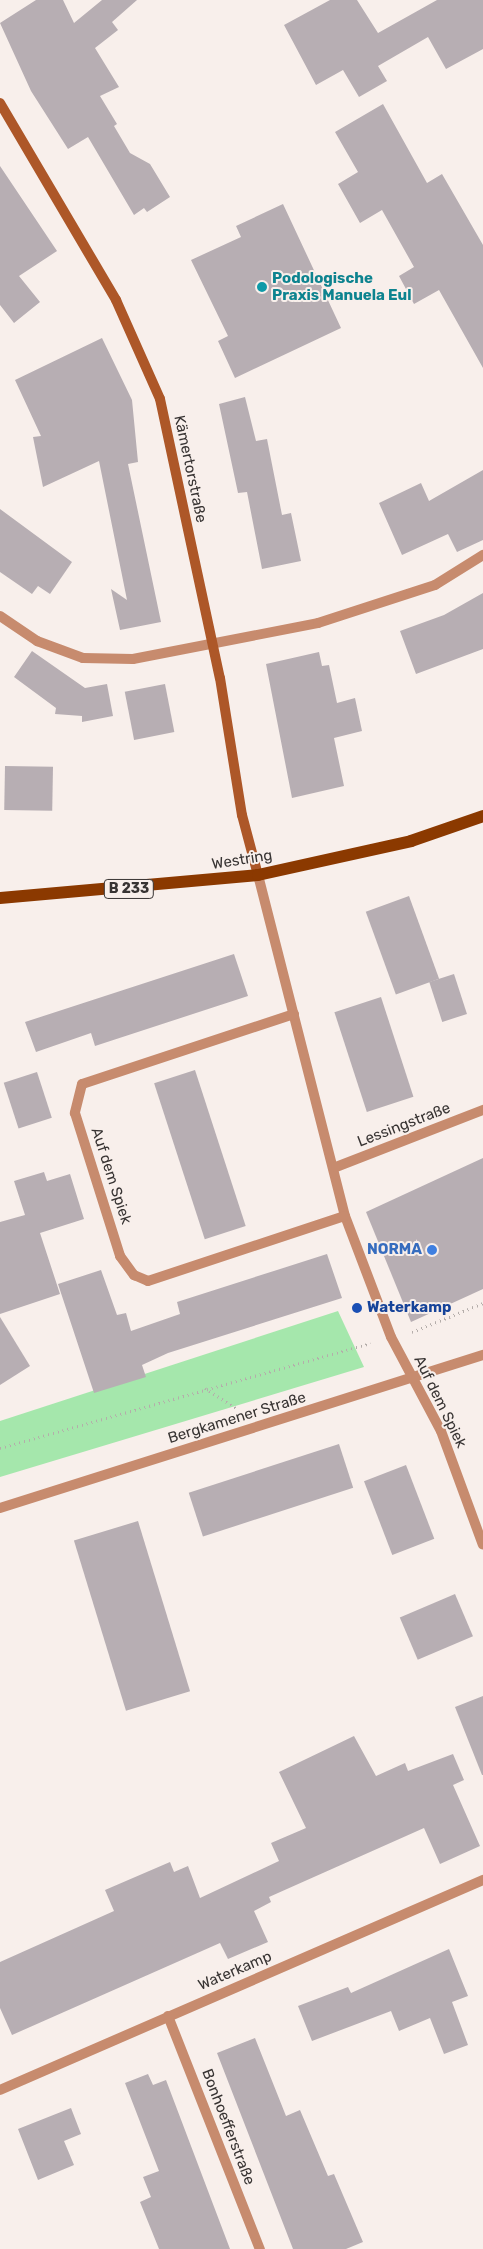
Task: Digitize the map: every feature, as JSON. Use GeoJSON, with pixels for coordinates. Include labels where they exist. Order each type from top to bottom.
{"type":"FeatureCollection","features":[{"type":"Feature","properties":{"kind":"main road","name":"Westring"},"geometry":{"type":"LineString","coordinates":[[0,898],[258,875],[411,841],[483,816]]}},
{"type":"Feature","properties":{"kind":"street","name":"Kämertorstraße"},"geometry":{"type":"LineString","coordinates":[[0,103],[116,300],[160,399],[212,642],[242,815],[258,875]]}},
{"type":"Feature","properties":{"kind":"street"},"geometry":{"type":"LineString","coordinates":[[0,616],[37,641],[84,658],[132,659],[346,614],[436,585],[483,555]]}},
{"type":"Feature","properties":{"kind":"street","name":"Auf dem Spiek"},"geometry":{"type":"LineString","coordinates":[[258,875],[336,1167],[344,1216],[391,1337],[441,1431],[483,1545]]}},
{"type":"Feature","properties":{"kind":"street","name":"Auf dem Spiek"},"geometry":{"type":"LineString","coordinates":[[294,1014],[82,1084],[75,1113],[120,1256],[134,1275],[148,1281],[344,1216]]}},
{"type":"Feature","properties":{"kind":"street","name":"Lessingstraße"},"geometry":{"type":"LineString","coordinates":[[336,1167],[483,1110]]}},
{"type":"Feature","properties":{"kind":"street","name":"Bergkamener Straße"},"geometry":{"type":"LineString","coordinates":[[0,1508],[257,1426],[414,1380],[483,1356]]}},
{"type":"Feature","properties":{"kind":"street","name":"Waterkamp"},"geometry":{"type":"LineString","coordinates":[[0,2090],[483,1880]]}},
{"type":"Feature","properties":{"kind":"street","name":"Bonhoefferstraße"},"geometry":{"type":"LineString","coordinates":[[168,2016],[260,2249]]}},
{"type":"Feature","properties":{"kind":"path"},"geometry":{"type":"LineString","coordinates":[[0,1448],[205,1387],[391,1337],[483,1303]]}},
{"type":"Feature","properties":{"kind":"path"},"geometry":{"type":"LineString","coordinates":[[205,1387],[257,1426]]}},
{"type":"Feature","properties":{"kind":"green space"},"geometry":{"type":"Polygon","coordinates":[[[338,1311],[364,1367],[0,1477],[0,1421],[338,1311]]]}},
{"type":"Feature","properties":{"kind":"building"},"geometry":{"type":"Polygon","coordinates":[[[36,0],[63,0],[74,23],[102,0],[137,0],[112,22],[118,30],[95,48],[119,87],[100,96],[117,124],[114,126],[130,153],[150,164],[170,197],[147,212],[144,208],[134,215],[88,137],[68,149],[31,91],[0,23],[36,0]]]}},
{"type":"Feature","properties":{"kind":"building"},"geometry":{"type":"Polygon","coordinates":[[[330,0],[357,0],[378,33],[437,0],[483,0],[483,49],[446,69],[428,37],[378,66],[387,81],[359,97],[343,70],[316,85],[284,25],[330,0]]]}},
{"type":"Feature","properties":{"kind":"building"},"geometry":{"type":"Polygon","coordinates":[[[383,104],[427,183],[442,174],[483,245],[483,368],[439,290],[414,304],[399,276],[414,267],[382,210],[360,223],[338,184],[358,172],[335,132],[383,104]]]}},
{"type":"Feature","properties":{"kind":"building"},"geometry":{"type":"Polygon","coordinates":[[[0,166],[57,251],[19,276],[40,302],[14,323],[0,305],[0,166]]]}},
{"type":"Feature","properties":{"kind":"building","name":"Podologische Praxis Manuela Eul"},"geometry":{"type":"Polygon","coordinates":[[[283,204],[341,328],[235,378],[218,341],[228,336],[191,260],[241,237],[236,226],[283,204]]]}},
{"type":"Feature","properties":{"kind":"building"},"geometry":{"type":"Polygon","coordinates":[[[102,338],[132,400],[138,462],[128,464],[161,622],[120,630],[111,589],[127,600],[99,461],[43,487],[33,437],[41,436],[15,380],[102,338]]]}},
{"type":"Feature","properties":{"kind":"building"},"geometry":{"type":"Polygon","coordinates":[[[245,397],[256,441],[267,439],[282,515],[291,513],[301,561],[262,569],[247,492],[238,493],[219,404],[245,397]]]}},
{"type":"Feature","properties":{"kind":"building"},"geometry":{"type":"Polygon","coordinates":[[[483,470],[483,540],[457,552],[448,534],[402,555],[379,503],[421,483],[429,501],[483,470]]]}},
{"type":"Feature","properties":{"kind":"building"},"geometry":{"type":"Polygon","coordinates":[[[0,509],[72,562],[50,594],[38,586],[32,594],[0,572],[0,509]]]}},
{"type":"Feature","properties":{"kind":"building"},"geometry":{"type":"Polygon","coordinates":[[[483,593],[483,649],[416,674],[400,631],[444,615],[483,593]]]}},
{"type":"Feature","properties":{"kind":"building"},"geometry":{"type":"Polygon","coordinates":[[[32,651],[85,688],[107,684],[113,716],[82,722],[82,716],[55,714],[56,708],[14,677],[32,651]]]}},
{"type":"Feature","properties":{"kind":"building"},"geometry":{"type":"Polygon","coordinates":[[[319,652],[322,666],[329,665],[337,703],[355,698],[362,731],[334,738],[344,786],[292,798],[266,664],[319,652]]]}},
{"type":"Feature","properties":{"kind":"building"},"geometry":{"type":"Polygon","coordinates":[[[165,684],[174,732],[134,740],[125,692],[165,684]]]}},
{"type":"Feature","properties":{"kind":"building"},"geometry":{"type":"Polygon","coordinates":[[[5,766],[53,767],[52,811],[4,810],[5,766]]]}},
{"type":"Feature","properties":{"kind":"building"},"geometry":{"type":"Polygon","coordinates":[[[409,896],[439,979],[396,994],[366,912],[409,896]]]}},
{"type":"Feature","properties":{"kind":"building"},"geometry":{"type":"Polygon","coordinates":[[[234,954],[248,996],[95,1046],[91,1033],[36,1052],[25,1022],[234,954]]]}},
{"type":"Feature","properties":{"kind":"building"},"geometry":{"type":"Polygon","coordinates":[[[454,974],[467,1014],[442,1022],[429,982],[454,974]]]}},
{"type":"Feature","properties":{"kind":"building"},"geometry":{"type":"Polygon","coordinates":[[[381,997],[413,1097],[367,1112],[334,1012],[381,997]]]}},
{"type":"Feature","properties":{"kind":"building"},"geometry":{"type":"Polygon","coordinates":[[[195,1070],[246,1226],[205,1239],[154,1083],[195,1070]]]}},
{"type":"Feature","properties":{"kind":"building"},"geometry":{"type":"Polygon","coordinates":[[[37,1072],[52,1118],[19,1128],[4,1083],[37,1072]]]}},
{"type":"Feature","properties":{"kind":"building","name":"NORMA"},"geometry":{"type":"Polygon","coordinates":[[[483,1158],[483,1289],[411,1322],[366,1212],[483,1158]]]}},
{"type":"Feature","properties":{"kind":"building"},"geometry":{"type":"Polygon","coordinates":[[[44,1172],[47,1181],[70,1174],[84,1219],[40,1233],[60,1294],[0,1314],[0,1222],[25,1215],[14,1181],[44,1172]]]}},
{"type":"Feature","properties":{"kind":"building"},"geometry":{"type":"Polygon","coordinates":[[[327,1254],[342,1298],[168,1353],[142,1365],[146,1377],[94,1393],[58,1284],[101,1270],[117,1315],[126,1313],[131,1331],[180,1314],[177,1302],[327,1254]]]}},
{"type":"Feature","properties":{"kind":"building"},"geometry":{"type":"Polygon","coordinates":[[[0,1317],[30,1366],[0,1385],[0,1317]]]}},
{"type":"Feature","properties":{"kind":"building"},"geometry":{"type":"Polygon","coordinates":[[[339,1444],[353,1488],[203,1537],[189,1493],[339,1444]]]}},
{"type":"Feature","properties":{"kind":"building"},"geometry":{"type":"Polygon","coordinates":[[[406,1465],[434,1539],[392,1555],[364,1481],[406,1465]]]}},
{"type":"Feature","properties":{"kind":"building"},"geometry":{"type":"Polygon","coordinates":[[[138,1521],[190,1691],[126,1711],[74,1541],[138,1521]]]}},
{"type":"Feature","properties":{"kind":"building"},"geometry":{"type":"Polygon","coordinates":[[[455,1594],[473,1636],[418,1660],[400,1617],[455,1594]]]}},
{"type":"Feature","properties":{"kind":"building"},"geometry":{"type":"Polygon","coordinates":[[[483,1696],[483,1775],[482,1775],[455,1707],[483,1696]]]}},
{"type":"Feature","properties":{"kind":"building"},"geometry":{"type":"Polygon","coordinates":[[[354,1736],[376,1776],[405,1763],[408,1771],[453,1754],[464,1780],[453,1785],[480,1846],[440,1864],[424,1828],[269,1897],[271,1902],[254,1911],[268,1942],[228,1959],[220,1943],[12,2035],[0,2008],[0,1962],[114,1911],[105,1890],[170,1862],[174,1872],[188,1866],[200,1898],[279,1861],[271,1843],[306,1828],[279,1772],[354,1736]]]}},
{"type":"Feature","properties":{"kind":"building"},"geometry":{"type":"Polygon","coordinates":[[[449,1949],[468,1996],[452,2002],[468,2045],[444,2054],[430,2018],[399,2031],[391,2011],[312,2041],[298,2006],[348,1987],[351,1993],[449,1949]]]}},
{"type":"Feature","properties":{"kind":"building"},"geometry":{"type":"Polygon","coordinates":[[[255,2038],[286,2116],[300,2110],[328,2176],[334,2174],[363,2242],[346,2249],[293,2249],[217,2053],[255,2038]]]}},
{"type":"Feature","properties":{"kind":"building"},"geometry":{"type":"Polygon","coordinates":[[[148,2074],[153,2085],[166,2080],[230,2249],[159,2249],[140,2202],[151,2197],[143,2177],[159,2171],[125,2083],[148,2074]]]}},
{"type":"Feature","properties":{"kind":"building"},"geometry":{"type":"Polygon","coordinates":[[[71,2108],[81,2134],[64,2141],[74,2165],[38,2180],[18,2129],[71,2108]]]}},
{"type":"Feature","properties":{"kind":"place","name":"Podologische Praxis Manuela Eul"},"geometry":{"type":"Point","coordinates":[262,287]}},
{"type":"Feature","properties":{"kind":"place","name":"NORMA"},"geometry":{"type":"Point","coordinates":[432,1250]}},
{"type":"Feature","properties":{"kind":"place","name":"Waterkamp"},"geometry":{"type":"Point","coordinates":[357,1308]}}]}
